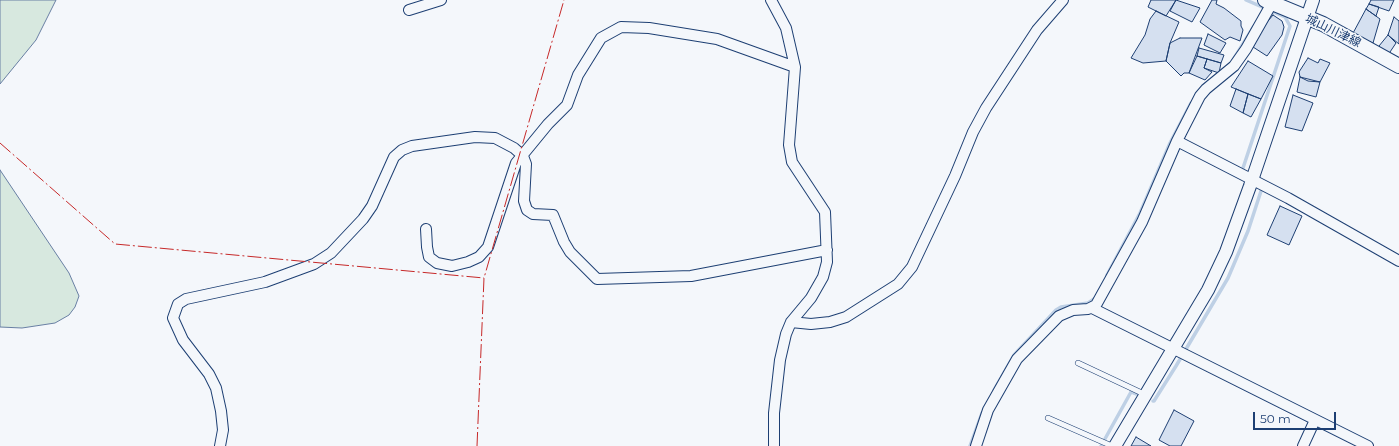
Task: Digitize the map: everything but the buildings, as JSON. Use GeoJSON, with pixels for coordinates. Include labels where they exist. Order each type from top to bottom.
{"type":"FeatureCollection","features":[{"type":"Feature","properties":{"kind":"main road","name":"城山川津線"},"geometry":{"type":"LineString","coordinates":[[1269,5],[1323,24],[1399,66]]}},
{"type":"Feature","properties":{"kind":"street"},"geometry":{"type":"LineString","coordinates":[[409,10],[441,0]]}},
{"type":"Feature","properties":{"kind":"street"},"geometry":{"type":"LineString","coordinates":[[771,0],[786,28],[795,67],[789,145],[792,162],[825,212],[827,250],[827,262],[823,277],[811,298],[791,322],[786,334],[780,360],[774,413],[774,446]]}},
{"type":"Feature","properties":{"kind":"street"},"geometry":{"type":"LineString","coordinates":[[791,322],[811,324],[830,322],[846,317],[898,284],[912,267],[955,176],[973,132],[986,108],[1037,30],[1063,0]]}},
{"type":"Feature","properties":{"kind":"street"},"geometry":{"type":"LineString","coordinates":[[1107,443],[1144,394],[1180,352],[1235,232],[1313,0]]}},
{"type":"Feature","properties":{"kind":"street"},"geometry":{"type":"LineString","coordinates":[[1092,308],[1099,300],[1142,222],[1177,141],[1200,96],[1206,89],[1234,66],[1269,5]]}},
{"type":"Feature","properties":{"kind":"street"},"geometry":{"type":"LineString","coordinates":[[426,229],[426,247],[429,257],[437,264],[452,266],[468,262],[479,257],[488,247],[516,163],[548,124],[567,105],[578,74],[601,38],[621,27],[649,28],[717,39],[795,67]]}},
{"type":"Feature","properties":{"kind":"street"},"geometry":{"type":"LineString","coordinates":[[220,446],[222,411],[216,388],[209,374],[183,340],[174,318],[178,304],[186,299],[265,282],[314,264],[331,253],[363,219],[372,206],[388,168],[394,157],[402,150],[430,142],[475,137],[496,138],[514,148],[523,156],[526,164],[524,202],[527,210],[533,214],[553,215],[564,242],[570,252],[598,279],[690,276],[827,250]]}},
{"type":"Feature","properties":{"kind":"street"},"geometry":{"type":"LineString","coordinates":[[1177,141],[1252,179],[1399,261]]}},
{"type":"Feature","properties":{"kind":"street"},"geometry":{"type":"LineString","coordinates":[[976,446],[988,410],[1017,359],[1059,316],[1073,310],[1092,308],[1368,446]]}},
{"type":"Feature","properties":{"kind":"street"},"geometry":{"type":"LineString","coordinates":[[1304,446],[1315,420]]}},
{"type":"Feature","properties":{"kind":"lane"},"geometry":{"type":"LineString","coordinates":[[1078,363],[1144,394]]}},
{"type":"Feature","properties":{"kind":"lane"},"geometry":{"type":"LineString","coordinates":[[1048,418],[1112,446]]}},
{"type":"Feature","properties":{"kind":"shaded area"},"geometry":{"type":"Polygon","coordinates":[[[0,0],[56,0],[36,40],[0,84],[0,0]]]}},
{"type":"Feature","properties":{"kind":"shaded area"},"geometry":{"type":"Polygon","coordinates":[[[0,170],[69,273],[79,296],[75,307],[69,315],[55,323],[22,328],[0,327],[0,170]]]}},
{"type":"Feature","properties":{"kind":"waterway"},"geometry":{"type":"LineString","coordinates":[[1243,168],[1290,26],[1285,17],[1246,0]]}},
{"type":"Feature","properties":{"kind":"waterway"},"geometry":{"type":"LineString","coordinates":[[1233,60],[1254,26]]}},
{"type":"Feature","properties":{"kind":"waterway"},"geometry":{"type":"LineString","coordinates":[[1107,275],[1140,213],[1170,143],[1191,103]]}},
{"type":"Feature","properties":{"kind":"waterway"},"geometry":{"type":"LineString","coordinates":[[1153,401],[1176,366],[1228,278],[1248,231],[1262,188]]}},
{"type":"Feature","properties":{"kind":"waterway"},"geometry":{"type":"LineString","coordinates":[[994,390],[1014,355],[1056,310],[1061,307],[1088,303],[1094,299]]}},
{"type":"Feature","properties":{"kind":"waterway"},"geometry":{"type":"LineString","coordinates":[[1101,446],[1131,392],[1136,394]]}},
{"type":"Feature","properties":{"kind":"waterway"},"geometry":{"type":"LineString","coordinates":[[970,446],[982,413]]}},
{"type":"Feature","properties":{"kind":"power"},"geometry":{"type":"LineString","coordinates":[[477,446],[484,278],[564,0]]}},
{"type":"Feature","properties":{"kind":"power"},"geometry":{"type":"LineString","coordinates":[[0,143],[115,244],[484,278]]}}]}
